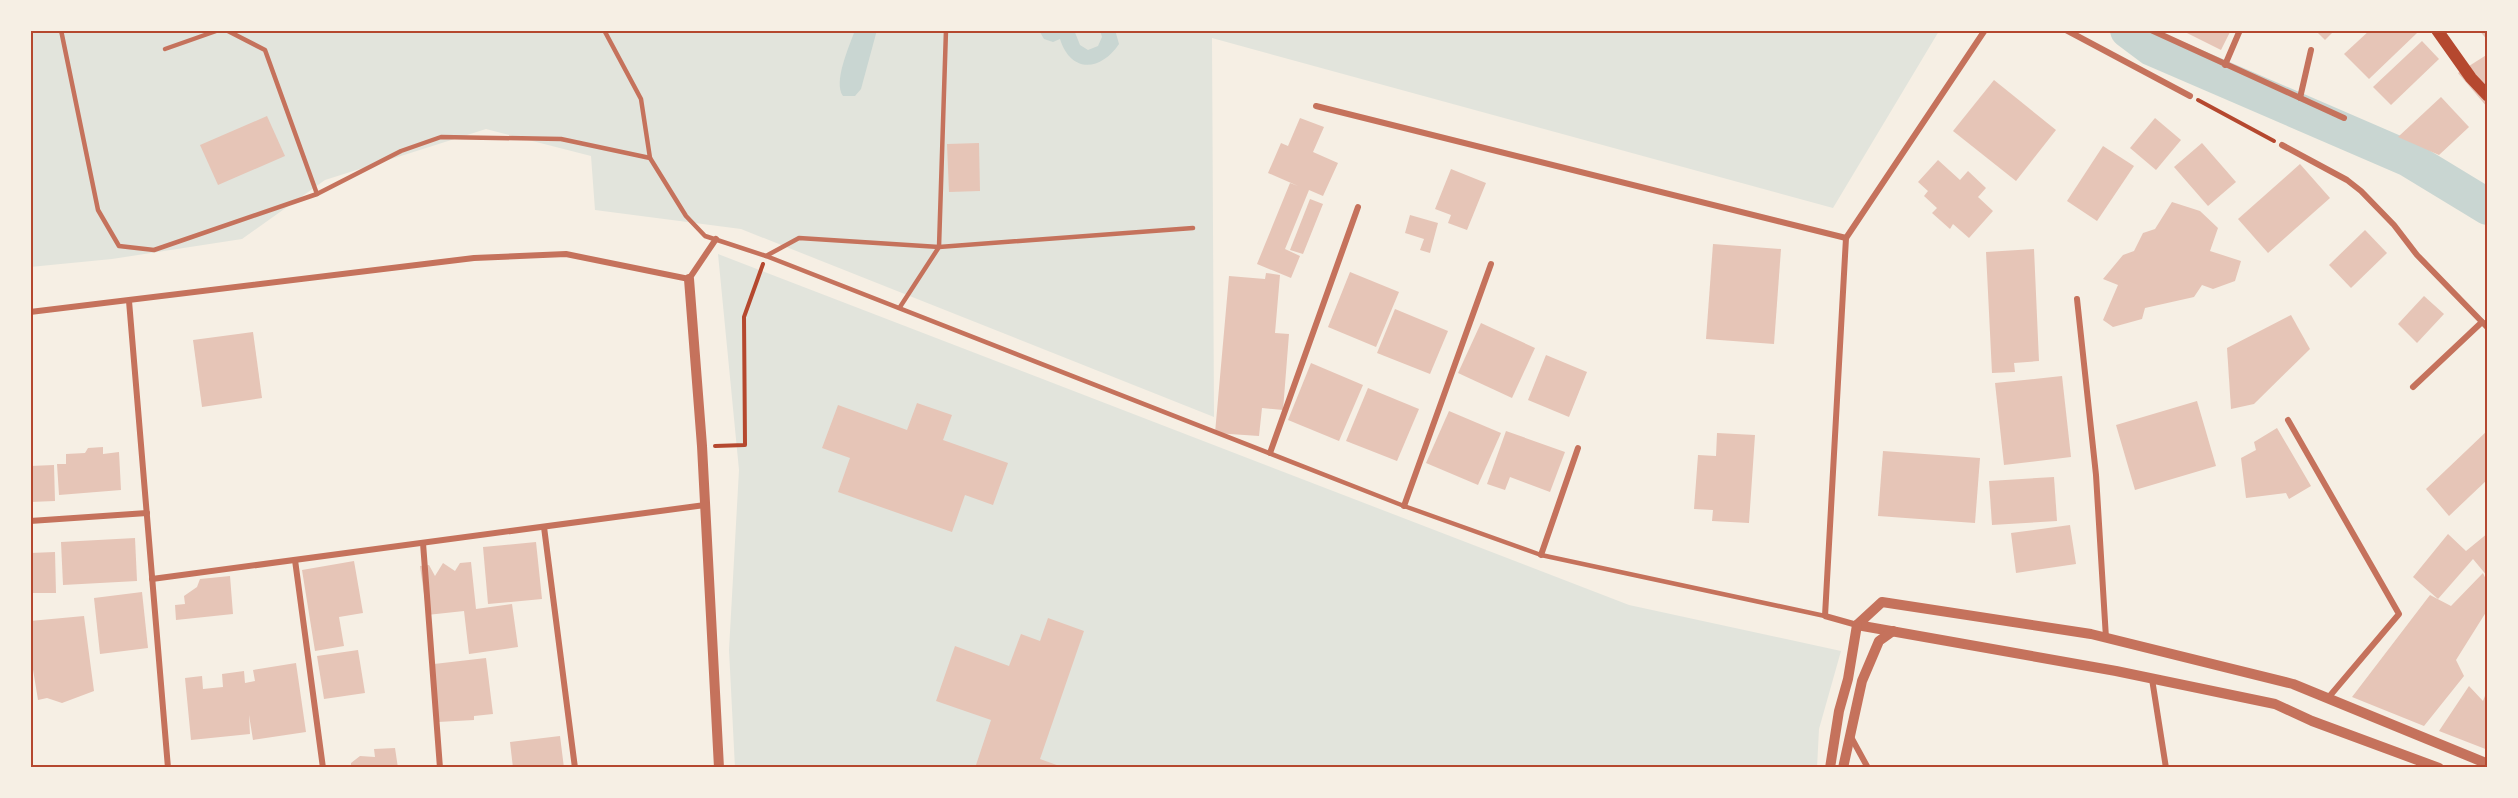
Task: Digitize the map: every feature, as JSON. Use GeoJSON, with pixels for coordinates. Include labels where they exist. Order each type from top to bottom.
{"type":"FeatureCollection","features":[{"type":"Feature","properties":{"kind":"main road"},"geometry":{"type":"LineString","coordinates":[[2438,30],[2471,78],[2488,96]]}},
{"type":"Feature","properties":{"kind":"street"},"geometry":{"type":"LineString","coordinates":[[1985,30],[1845,238],[1825,616],[1857,625],[2275,704],[2312,721],[2439,768]]}},
{"type":"Feature","properties":{"kind":"street"},"geometry":{"type":"LineString","coordinates":[[2066,30],[2190,96]]}},
{"type":"Feature","properties":{"kind":"street"},"geometry":{"type":"LineString","coordinates":[[2151,30],[2161,32],[2225,65],[2344,118]]}},
{"type":"Feature","properties":{"kind":"street"},"geometry":{"type":"LineString","coordinates":[[2225,65],[2240,30]]}},
{"type":"Feature","properties":{"kind":"street"},"geometry":{"type":"LineString","coordinates":[[2300,98],[2311,50]]}},
{"type":"Feature","properties":{"kind":"street"},"geometry":{"type":"LineString","coordinates":[[1316,106],[1845,238]]}},
{"type":"Feature","properties":{"kind":"street"},"geometry":{"type":"LineString","coordinates":[[2282,145],[2348,180],[2361,191],[2394,225],[2417,255],[2488,328]]}},
{"type":"Feature","properties":{"kind":"street"},"geometry":{"type":"LineString","coordinates":[[1270,453],[1358,207]]}},
{"type":"Feature","properties":{"kind":"street"},"geometry":{"type":"LineString","coordinates":[[716,239],[689,279],[702,446],[719,768]]}},
{"type":"Feature","properties":{"kind":"street"},"geometry":{"type":"LineString","coordinates":[[30,312],[474,258],[566,254],[689,279]]}},
{"type":"Feature","properties":{"kind":"street"},"geometry":{"type":"LineString","coordinates":[[1404,506],[1491,264]]}},
{"type":"Feature","properties":{"kind":"street"},"geometry":{"type":"LineString","coordinates":[[2077,299],[2096,475],[2106,638]]}},
{"type":"Feature","properties":{"kind":"street"},"geometry":{"type":"LineString","coordinates":[[129,301],[168,768]]}},
{"type":"Feature","properties":{"kind":"street"},"geometry":{"type":"LineString","coordinates":[[2413,387],[2482,322]]}},
{"type":"Feature","properties":{"kind":"street"},"geometry":{"type":"LineString","coordinates":[[2288,420],[2399,614],[2328,699]]}},
{"type":"Feature","properties":{"kind":"street"},"geometry":{"type":"LineString","coordinates":[[1541,555],[1578,448]]}},
{"type":"Feature","properties":{"kind":"street"},"geometry":{"type":"LineString","coordinates":[[152,579],[705,505]]}},
{"type":"Feature","properties":{"kind":"street"},"geometry":{"type":"LineString","coordinates":[[30,521],[147,513]]}},
{"type":"Feature","properties":{"kind":"street"},"geometry":{"type":"LineString","coordinates":[[544,527],[575,768]]}},
{"type":"Feature","properties":{"kind":"street"},"geometry":{"type":"LineString","coordinates":[[423,543],[440,768]]}},
{"type":"Feature","properties":{"kind":"street"},"geometry":{"type":"LineString","coordinates":[[295,560],[323,768]]}},
{"type":"Feature","properties":{"kind":"street"},"geometry":{"type":"LineString","coordinates":[[1830,768],[1857,625],[1882,602],[2106,638],[2294,684],[2488,764]]}},
{"type":"Feature","properties":{"kind":"street"},"geometry":{"type":"LineString","coordinates":[[1843,768],[1862,681],[1879,640],[1893,631]]}},
{"type":"Feature","properties":{"kind":"street"},"geometry":{"type":"LineString","coordinates":[[2152,679],[2166,768]]}},
{"type":"Feature","properties":{"kind":"street"},"geometry":{"type":"LineString","coordinates":[[1851,736],[1868,768]]}},
{"type":"Feature","properties":{"kind":"lane"},"geometry":{"type":"LineString","coordinates":[[61,30],[99,210],[119,246],[154,250],[317,194],[401,151],[441,137],[561,139],[650,158]]}},
{"type":"Feature","properties":{"kind":"lane"},"geometry":{"type":"LineString","coordinates":[[165,49],[219,30]]}},
{"type":"Feature","properties":{"kind":"lane"},"geometry":{"type":"LineString","coordinates":[[226,30],[265,50],[317,194]]}},
{"type":"Feature","properties":{"kind":"lane"},"geometry":{"type":"LineString","coordinates":[[604,30],[641,99],[650,158],[686,216],[705,236],[766,256],[900,307],[1404,506],[1541,555],[1825,616]]}},
{"type":"Feature","properties":{"kind":"lane"},"geometry":{"type":"LineString","coordinates":[[900,307],[939,247],[946,30]]}},
{"type":"Feature","properties":{"kind":"lane"},"geometry":{"type":"LineString","coordinates":[[766,256],[799,238],[939,247],[1193,228]]}},
{"type":"Feature","properties":{"kind":"path"},"geometry":{"type":"LineString","coordinates":[[2190,96],[2282,145]]}},
{"type":"Feature","properties":{"kind":"path"},"geometry":{"type":"LineString","coordinates":[[702,446],[745,445],[744,317],[766,256]]}},
{"type":"Feature","properties":{"kind":"shaded area"},"geometry":{"type":"Polygon","coordinates":[[[30,30],[1939,31],[1833,208],[1212,38],[1214,417],[741,229],[595,210],[591,156],[486,129],[325,180],[242,239],[112,259],[30,267],[30,30]]]}},
{"type":"Feature","properties":{"kind":"shaded area"},"geometry":{"type":"Polygon","coordinates":[[[855,30],[877,30],[861,89],[855,96],[843,96],[840,90],[841,73],[855,30]]]}},
{"type":"Feature","properties":{"kind":"shaded area"},"geometry":{"type":"Polygon","coordinates":[[[1042,30],[1074,30],[1080,45],[1088,50],[1098,46],[1102,37],[1100,30],[1115,30],[1119,44],[1104,60],[1087,65],[1071,58],[1060,39],[1053,42],[1044,39],[1040,32],[1042,30]]]}},
{"type":"Feature","properties":{"kind":"shaded area"},"geometry":{"type":"Polygon","coordinates":[[[718,254],[1629,605],[1841,651],[1819,729],[1817,768],[735,768],[729,650],[739,470],[718,254]]]}},
{"type":"Feature","properties":{"kind":"building"},"geometry":{"type":"Polygon","coordinates":[[[2181,30],[2231,30],[2221,50],[2181,30]]]}},
{"type":"Feature","properties":{"kind":"building"},"geometry":{"type":"Polygon","coordinates":[[[2315,30],[2335,30],[2325,40],[2315,30]]]}},
{"type":"Feature","properties":{"kind":"building"},"geometry":{"type":"Polygon","coordinates":[[[2370,30],[2414,30],[2417,33],[2369,79],[2344,54],[2370,30]]]}},
{"type":"Feature","properties":{"kind":"building"},"geometry":{"type":"Polygon","coordinates":[[[2479,30],[2488,30],[2488,41],[2479,30]]]}},
{"type":"Feature","properties":{"kind":"building"},"geometry":{"type":"Polygon","coordinates":[[[2422,41],[2439,59],[2391,105],[2373,87],[2422,41]]]}},
{"type":"Feature","properties":{"kind":"building"},"geometry":{"type":"Polygon","coordinates":[[[2488,54],[2488,108],[2458,73],[2488,54]]]}},
{"type":"Feature","properties":{"kind":"building"},"geometry":{"type":"Polygon","coordinates":[[[1994,80],[2056,130],[2016,181],[1953,131],[1994,80]]]}},
{"type":"Feature","properties":{"kind":"building"},"geometry":{"type":"Polygon","coordinates":[[[2441,97],[2469,127],[2439,155],[2398,137],[2441,97]]]}},
{"type":"Feature","properties":{"kind":"building"},"geometry":{"type":"Polygon","coordinates":[[[267,116],[285,156],[218,185],[200,145],[267,116]]]}},
{"type":"Feature","properties":{"kind":"building"},"geometry":{"type":"Polygon","coordinates":[[[1300,118],[1324,127],[1313,152],[1338,163],[1323,196],[1309,190],[1285,249],[1300,256],[1291,278],[1257,264],[1290,183],[1298,186],[1268,173],[1281,143],[1288,146],[1300,118]]]}},
{"type":"Feature","properties":{"kind":"building"},"geometry":{"type":"Polygon","coordinates":[[[2155,118],[2181,140],[2156,170],[2130,148],[2155,118]]]}},
{"type":"Feature","properties":{"kind":"building"},"geometry":{"type":"Polygon","coordinates":[[[979,143],[980,191],[949,192],[947,144],[979,143]]]}},
{"type":"Feature","properties":{"kind":"building"},"geometry":{"type":"Polygon","coordinates":[[[2202,143],[2236,182],[2208,206],[2174,167],[2202,143]]]}},
{"type":"Feature","properties":{"kind":"building"},"geometry":{"type":"Polygon","coordinates":[[[2103,146],[2134,166],[2097,221],[2067,201],[2103,146]]]}},
{"type":"Feature","properties":{"kind":"building"},"geometry":{"type":"Polygon","coordinates":[[[1938,160],[1960,180],[1968,171],[1986,188],[1978,197],[1993,211],[1969,238],[1953,224],[1950,229],[1932,213],[1937,208],[1924,196],[1928,191],[1918,182],[1938,160]]]}},
{"type":"Feature","properties":{"kind":"building"},"geometry":{"type":"Polygon","coordinates":[[[2300,164],[2330,198],[2268,253],[2238,219],[2300,164]]]}},
{"type":"Feature","properties":{"kind":"building"},"geometry":{"type":"Polygon","coordinates":[[[1451,169],[1486,183],[1467,230],[1448,223],[1451,215],[1435,209],[1451,169]]]}},
{"type":"Feature","properties":{"kind":"building"},"geometry":{"type":"Polygon","coordinates":[[[1310,199],[1323,204],[1303,254],[1290,250],[1310,199]]]}},
{"type":"Feature","properties":{"kind":"building"},"geometry":{"type":"Polygon","coordinates":[[[2172,202],[2200,211],[2218,228],[2210,251],[2241,261],[2235,281],[2213,289],[2202,285],[2194,297],[2145,308],[2142,319],[2113,327],[2103,320],[2118,285],[2103,279],[2123,255],[2134,251],[2143,233],[2155,229],[2172,202]]]}},
{"type":"Feature","properties":{"kind":"building"},"geometry":{"type":"Polygon","coordinates":[[[1410,215],[1438,223],[1430,253],[1420,250],[1424,239],[1405,233],[1410,215]]]}},
{"type":"Feature","properties":{"kind":"building"},"geometry":{"type":"Polygon","coordinates":[[[2365,230],[2387,253],[2351,288],[2329,265],[2365,230]]]}},
{"type":"Feature","properties":{"kind":"building"},"geometry":{"type":"Polygon","coordinates":[[[1713,244],[1781,249],[1774,344],[1706,339],[1713,244]]]}},
{"type":"Feature","properties":{"kind":"building"},"geometry":{"type":"Polygon","coordinates":[[[2034,249],[2039,361],[2014,363],[2015,372],[1992,373],[1986,252],[2034,249]]]}},
{"type":"Feature","properties":{"kind":"building"},"geometry":{"type":"Polygon","coordinates":[[[1350,272],[1399,292],[1376,347],[1328,327],[1350,272]]]}},
{"type":"Feature","properties":{"kind":"building"},"geometry":{"type":"Polygon","coordinates":[[[1266,273],[1280,275],[1275,333],[1289,334],[1283,410],[1262,408],[1259,436],[1215,433],[1229,276],[1265,279],[1266,273]]]}},
{"type":"Feature","properties":{"kind":"building"},"geometry":{"type":"Polygon","coordinates":[[[2424,296],[2444,314],[2417,343],[2398,324],[2424,296]]]}},
{"type":"Feature","properties":{"kind":"building"},"geometry":{"type":"Polygon","coordinates":[[[1395,309],[1448,331],[1430,374],[1377,353],[1395,309]]]}},
{"type":"Feature","properties":{"kind":"building"},"geometry":{"type":"Polygon","coordinates":[[[2291,315],[2310,349],[2254,404],[2231,409],[2227,348],[2291,315]]]}},
{"type":"Feature","properties":{"kind":"building"},"geometry":{"type":"Polygon","coordinates":[[[1481,323],[1535,348],[1512,398],[1458,373],[1481,323]]]}},
{"type":"Feature","properties":{"kind":"building"},"geometry":{"type":"Polygon","coordinates":[[[253,332],[262,398],[202,407],[193,340],[253,332]]]}},
{"type":"Feature","properties":{"kind":"building"},"geometry":{"type":"Polygon","coordinates":[[[1546,355],[1587,372],[1569,417],[1528,400],[1546,355]]]}},
{"type":"Feature","properties":{"kind":"building"},"geometry":{"type":"Polygon","coordinates":[[[1311,363],[1363,385],[1339,441],[1288,420],[1311,363]]]}},
{"type":"Feature","properties":{"kind":"building"},"geometry":{"type":"Polygon","coordinates":[[[2062,376],[2071,457],[2004,465],[1995,383],[2062,376]]]}},
{"type":"Feature","properties":{"kind":"building"},"geometry":{"type":"Polygon","coordinates":[[[1368,388],[1419,409],[1397,461],[1346,441],[1368,388]]]}},
{"type":"Feature","properties":{"kind":"building"},"geometry":{"type":"Polygon","coordinates":[[[2197,401],[2216,466],[2135,490],[2116,425],[2197,401]]]}},
{"type":"Feature","properties":{"kind":"building"},"geometry":{"type":"Polygon","coordinates":[[[917,403],[952,415],[943,440],[1008,463],[993,505],[965,495],[952,532],[838,492],[850,458],[822,448],[838,405],[907,430],[917,403]]]}},
{"type":"Feature","properties":{"kind":"building"},"geometry":{"type":"Polygon","coordinates":[[[1449,411],[1501,433],[1478,485],[1426,463],[1449,411]]]}},
{"type":"Feature","properties":{"kind":"building"},"geometry":{"type":"Polygon","coordinates":[[[2277,428],[2311,486],[2289,499],[2286,493],[2246,498],[2241,458],[2256,450],[2254,442],[2277,428]]]}},
{"type":"Feature","properties":{"kind":"building"},"geometry":{"type":"Polygon","coordinates":[[[2488,430],[2488,479],[2449,516],[2426,489],[2488,430]]]}},
{"type":"Feature","properties":{"kind":"building"},"geometry":{"type":"Polygon","coordinates":[[[1506,431],[1565,452],[1550,492],[1510,477],[1505,490],[1487,484],[1506,431]]]}},
{"type":"Feature","properties":{"kind":"building"},"geometry":{"type":"Polygon","coordinates":[[[1717,433],[1755,435],[1749,523],[1712,521],[1713,510],[1694,509],[1698,455],[1716,456],[1717,433]]]}},
{"type":"Feature","properties":{"kind":"building"},"geometry":{"type":"Polygon","coordinates":[[[103,447],[103,454],[119,452],[121,490],[59,495],[57,464],[66,464],[66,454],[85,453],[88,448],[103,447]]]}},
{"type":"Feature","properties":{"kind":"building"},"geometry":{"type":"Polygon","coordinates":[[[1883,451],[1980,458],[1975,523],[1878,516],[1883,451]]]}},
{"type":"Feature","properties":{"kind":"building"},"geometry":{"type":"Polygon","coordinates":[[[54,465],[55,501],[30,502],[30,466],[54,465]]]}},
{"type":"Feature","properties":{"kind":"building"},"geometry":{"type":"Polygon","coordinates":[[[2054,477],[2057,521],[1992,525],[1989,481],[2054,477]]]}},
{"type":"Feature","properties":{"kind":"building"},"geometry":{"type":"Polygon","coordinates":[[[2070,525],[2076,564],[2016,573],[2011,533],[2070,525]]]}},
{"type":"Feature","properties":{"kind":"building"},"geometry":{"type":"Polygon","coordinates":[[[2488,533],[2488,577],[2473,559],[2438,599],[2413,577],[2448,534],[2466,551],[2488,533]]]}},
{"type":"Feature","properties":{"kind":"building"},"geometry":{"type":"Polygon","coordinates":[[[135,538],[137,581],[63,585],[61,542],[135,538]]]}},
{"type":"Feature","properties":{"kind":"building"},"geometry":{"type":"Polygon","coordinates":[[[536,542],[542,599],[488,604],[483,547],[536,542]]]}},
{"type":"Feature","properties":{"kind":"building"},"geometry":{"type":"Polygon","coordinates":[[[55,552],[56,593],[30,593],[30,553],[55,552]]]}},
{"type":"Feature","properties":{"kind":"building"},"geometry":{"type":"Polygon","coordinates":[[[354,561],[363,613],[339,617],[344,646],[315,651],[302,570],[354,561]]]}},
{"type":"Feature","properties":{"kind":"building"},"geometry":{"type":"Polygon","coordinates":[[[471,562],[476,609],[512,604],[518,647],[469,654],[464,611],[427,615],[420,566],[429,565],[435,576],[443,563],[455,571],[460,563],[471,562]]]}},
{"type":"Feature","properties":{"kind":"building"},"geometry":{"type":"Polygon","coordinates":[[[2483,573],[2488,584],[2488,609],[2456,660],[2464,676],[2424,726],[2352,697],[2430,595],[2451,606],[2483,573]]]}},
{"type":"Feature","properties":{"kind":"building"},"geometry":{"type":"Polygon","coordinates":[[[230,576],[233,614],[176,620],[175,605],[185,604],[184,596],[197,587],[200,579],[230,576]]]}},
{"type":"Feature","properties":{"kind":"building"},"geometry":{"type":"Polygon","coordinates":[[[142,592],[148,648],[100,654],[94,598],[142,592]]]}},
{"type":"Feature","properties":{"kind":"building"},"geometry":{"type":"Polygon","coordinates":[[[84,616],[94,691],[62,703],[47,698],[38,700],[30,651],[30,621],[84,616]]]}},
{"type":"Feature","properties":{"kind":"building"},"geometry":{"type":"Polygon","coordinates":[[[1048,618],[1084,631],[1040,759],[1065,768],[975,768],[991,720],[936,701],[955,646],[1009,666],[1021,634],[1040,641],[1048,618]]]}},
{"type":"Feature","properties":{"kind":"building"},"geometry":{"type":"Polygon","coordinates":[[[358,650],[365,693],[324,699],[317,656],[358,650]]]}},
{"type":"Feature","properties":{"kind":"building"},"geometry":{"type":"Polygon","coordinates":[[[486,658],[493,714],[474,716],[474,720],[438,722],[434,664],[486,658]]]}},
{"type":"Feature","properties":{"kind":"building"},"geometry":{"type":"Polygon","coordinates":[[[296,663],[306,732],[253,740],[249,715],[250,734],[191,740],[185,678],[202,676],[203,689],[223,687],[222,674],[244,671],[245,683],[255,681],[253,670],[296,663]]]}},
{"type":"Feature","properties":{"kind":"building"},"geometry":{"type":"Polygon","coordinates":[[[2469,686],[2483,701],[2488,688],[2488,750],[2439,731],[2469,686]]]}},
{"type":"Feature","properties":{"kind":"building"},"geometry":{"type":"Polygon","coordinates":[[[560,736],[564,768],[513,768],[510,742],[560,736]]]}},
{"type":"Feature","properties":{"kind":"building"},"geometry":{"type":"Polygon","coordinates":[[[395,748],[398,768],[351,768],[351,763],[360,756],[375,757],[374,749],[395,748]]]}},
{"type":"Feature","properties":{"kind":"waterway"},"geometry":{"type":"LineString","coordinates":[[2128,30],[2152,48],[2409,159],[2488,207]]}}]}
